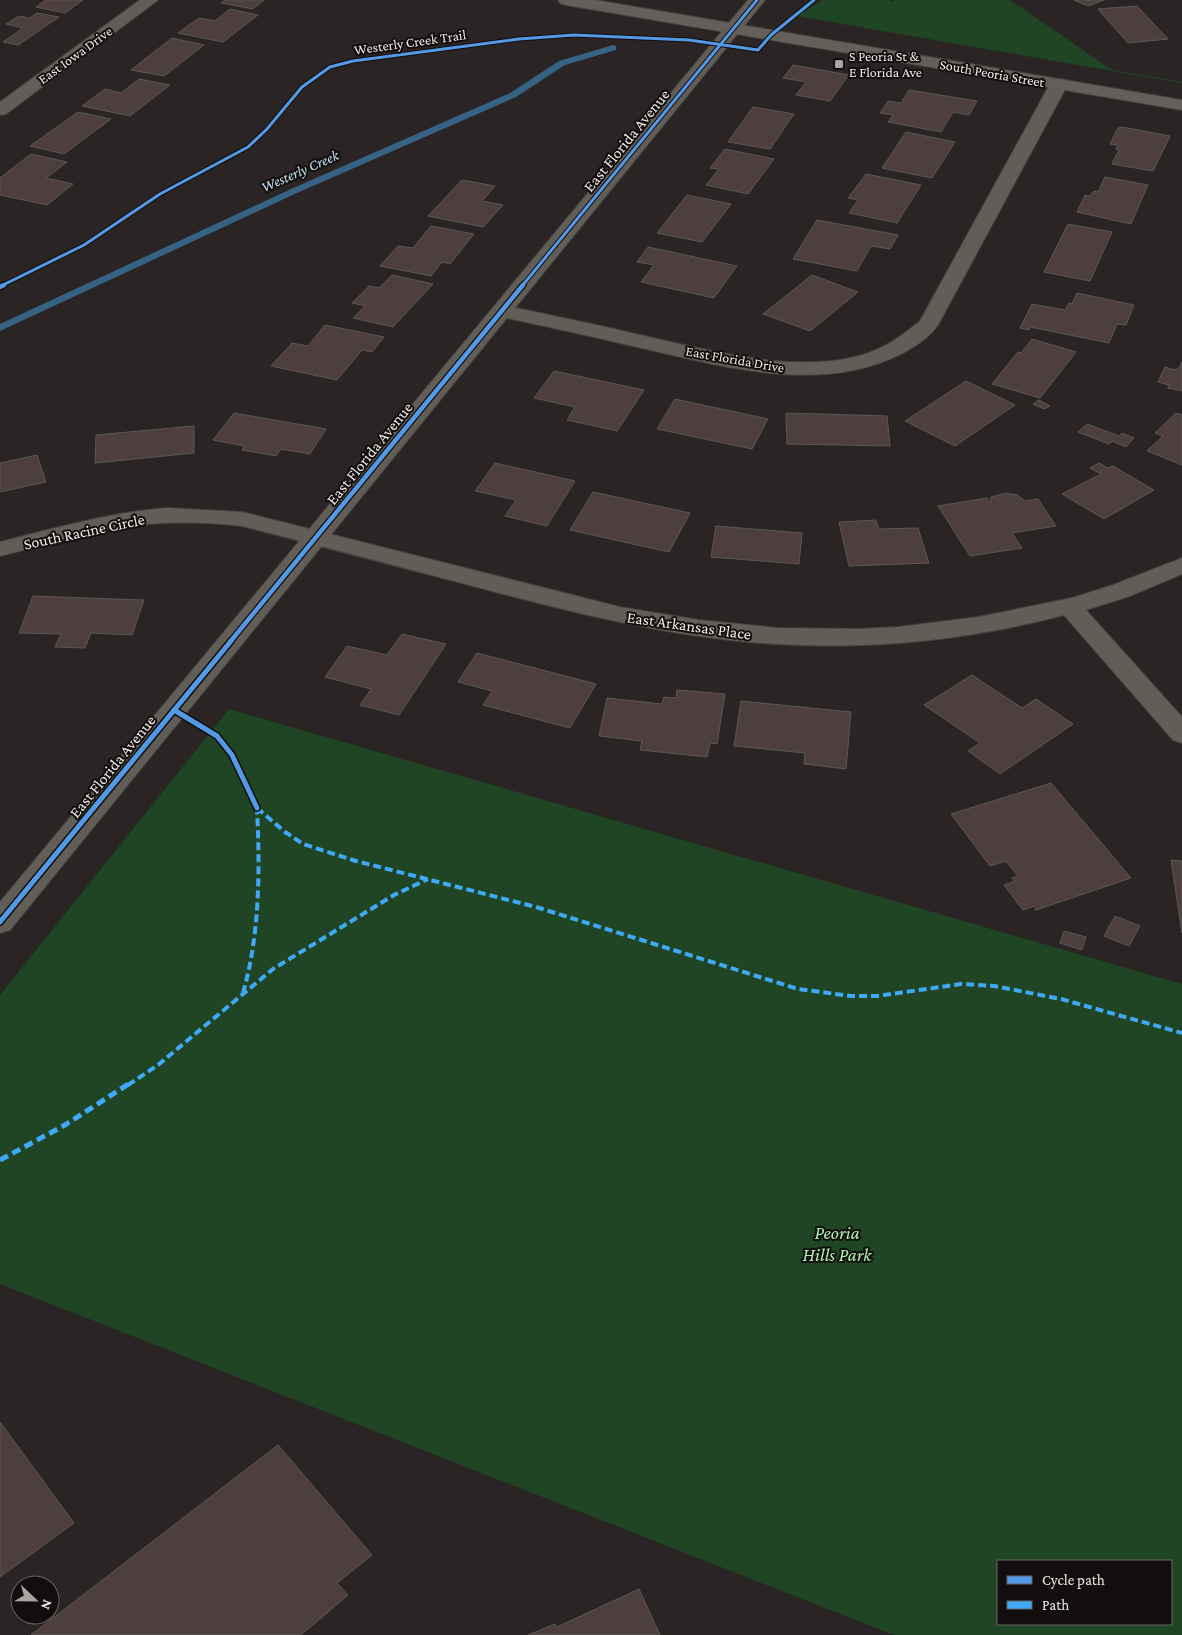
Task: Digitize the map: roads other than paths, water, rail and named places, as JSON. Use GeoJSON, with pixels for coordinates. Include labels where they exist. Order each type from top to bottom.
{"type":"FeatureCollection","features":[{"type":"Feature","properties":{"kind":"main road","name":"South Peoria Street"},"geometry":{"type":"LineString","coordinates":[[566,0],[1182,105]]}},
{"type":"Feature","properties":{"kind":"street","name":"East Iowa Drive"},"geometry":{"type":"LineString","coordinates":[[0,110],[150,0]]}},
{"type":"Feature","properties":{"kind":"street","name":"East Florida Avenue"},"geometry":{"type":"LineString","coordinates":[[0,922],[757,0]]}},
{"type":"Feature","properties":{"kind":"street","name":"East Florida Drive"},"geometry":{"type":"LineString","coordinates":[[502,311],[738,362],[779,368],[812,369],[851,364],[880,356],[908,342],[928,325],[1059,84]]}},
{"type":"Feature","properties":{"kind":"street","name":"South Racine Circle"},"geometry":{"type":"LineString","coordinates":[[0,549],[112,522],[156,516],[200,515],[242,519],[316,537]]}},
{"type":"Feature","properties":{"kind":"street","name":"East Arkansas Place"},"geometry":{"type":"LineString","coordinates":[[316,537],[632,618],[700,629],[769,635],[839,637],[908,634],[976,627],[1070,608],[1109,595],[1182,565]]}},
{"type":"Feature","properties":{"kind":"street"},"geometry":{"type":"LineString","coordinates":[[1070,608],[1182,734]]}},
{"type":"Feature","properties":{"kind":"waterway","name":"Westerly Creek"},"geometry":{"type":"LineString","coordinates":[[0,328],[294,191],[513,95],[562,63],[613,48]]}},
{"type":"Feature","properties":{"kind":"place","name":"S Peoria St & E Florida Ave"},"geometry":{"type":"Point","coordinates":[839,64]}},
{"type":"Feature","properties":{"kind":"park label","name":"Peoria Hills Park"},"geometry":{"type":"Point","coordinates":[837,1243]}}]}
